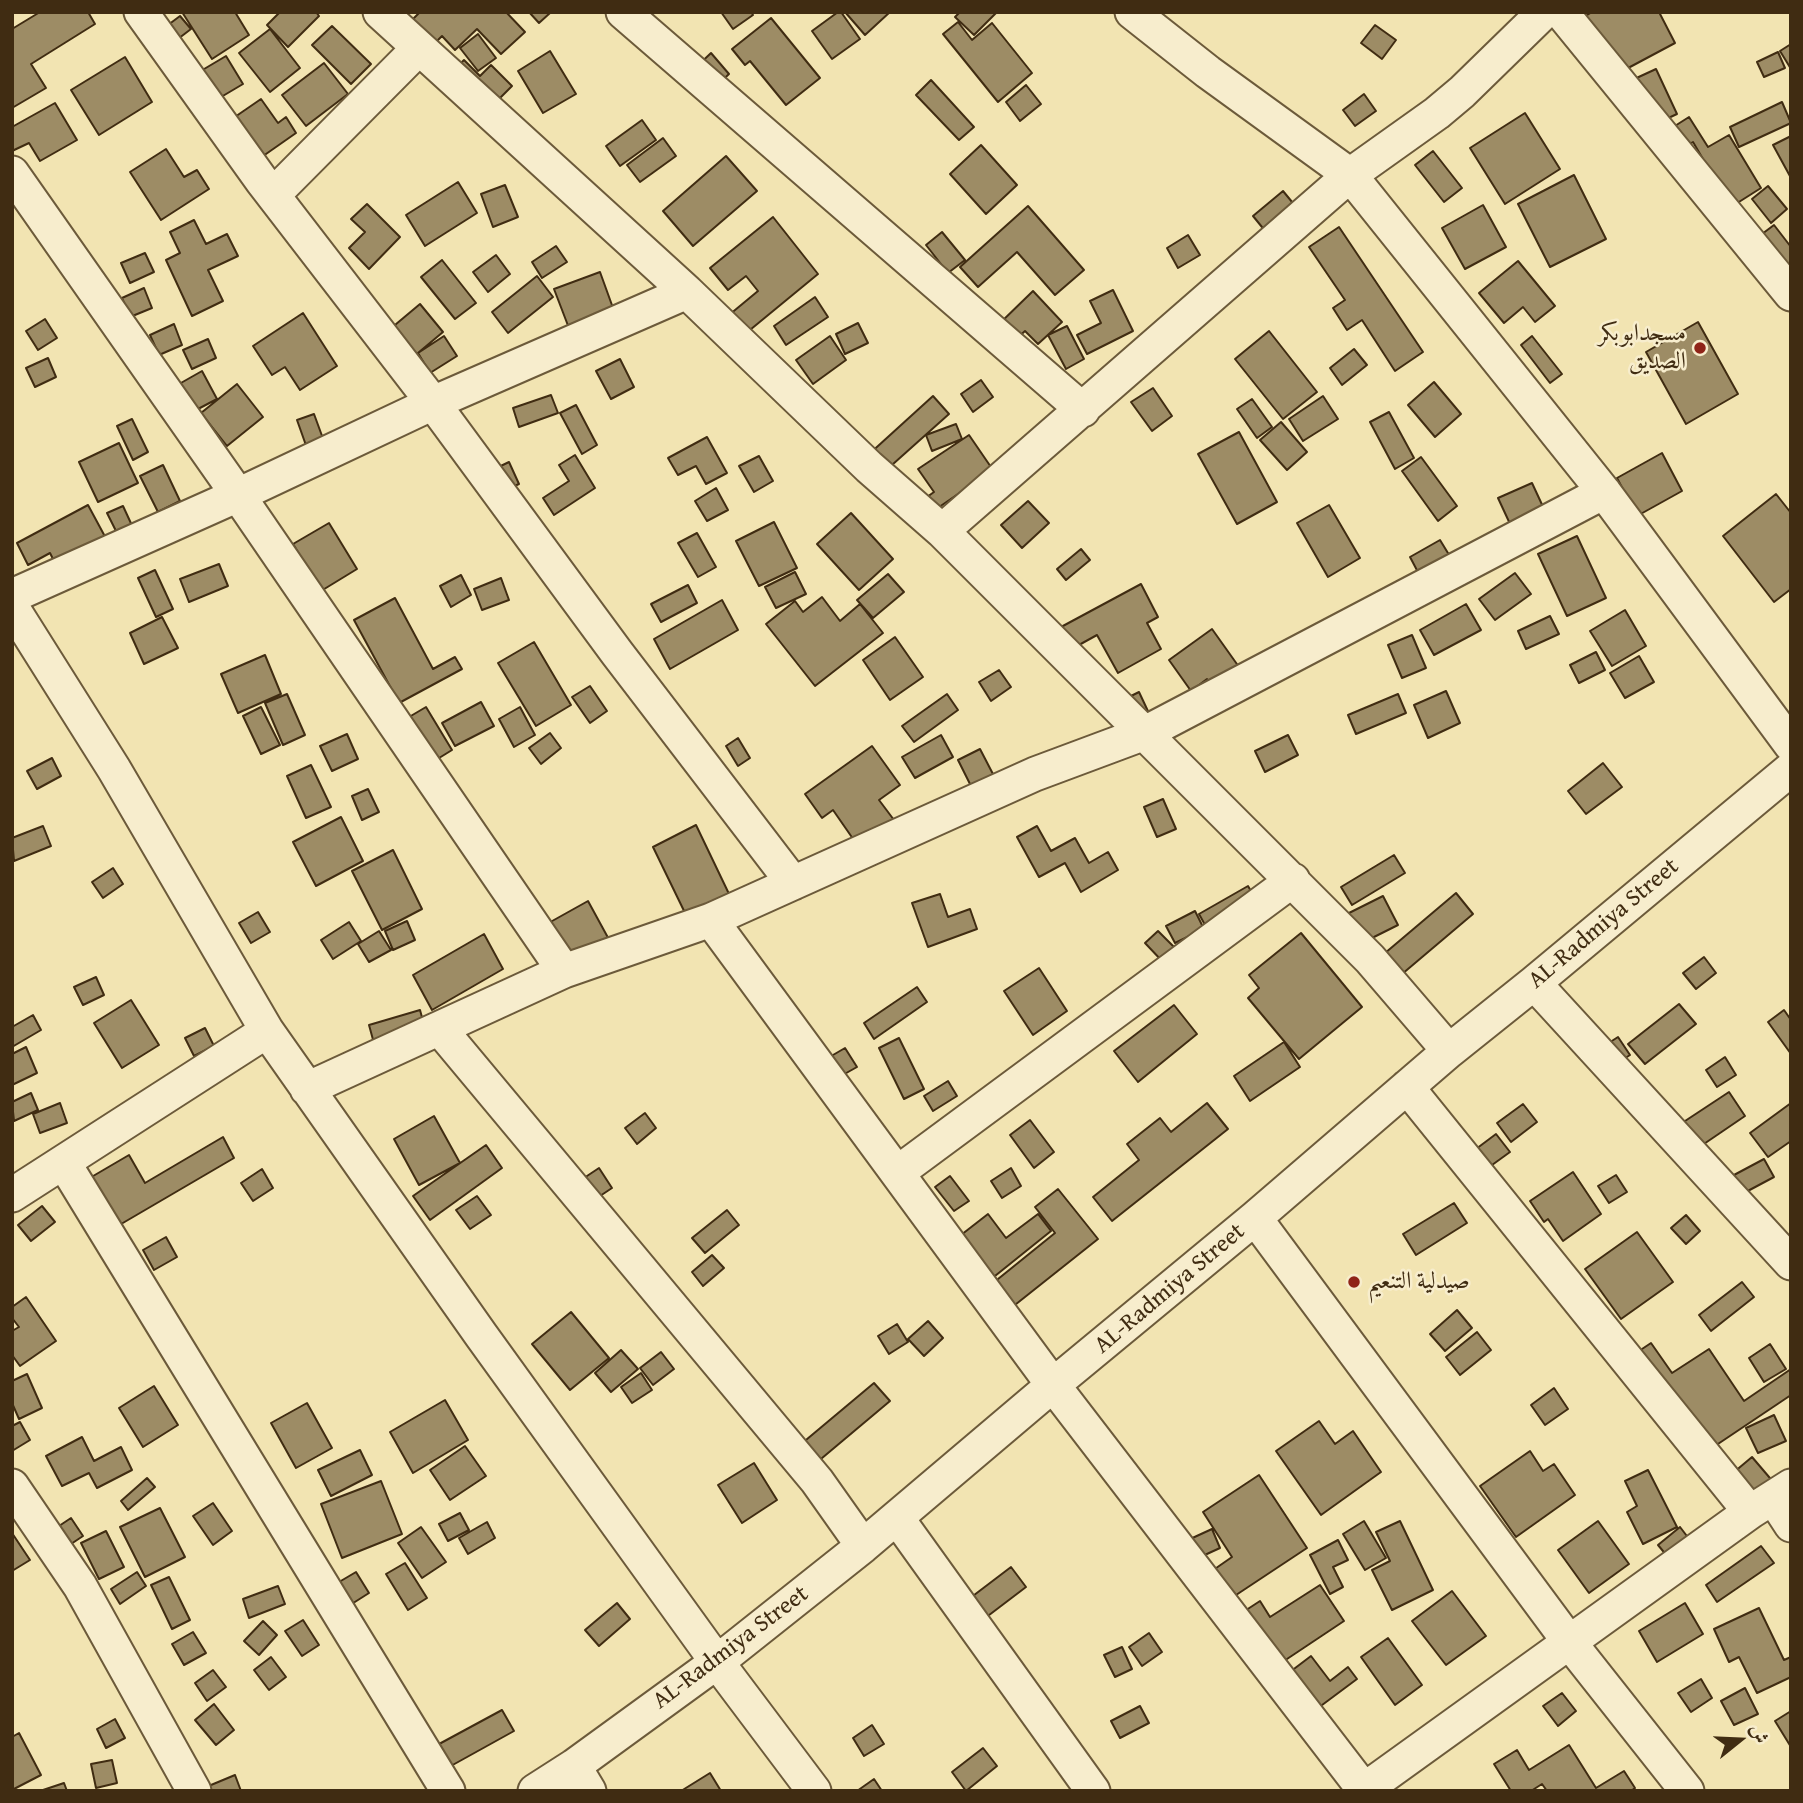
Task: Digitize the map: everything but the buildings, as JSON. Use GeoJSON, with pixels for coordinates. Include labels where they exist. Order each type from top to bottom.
{"type":"FeatureCollection","features":[{"type":"Feature","properties":{"kind":"street"},"geometry":{"type":"LineString","coordinates":[[141,12],[273,195],[433,403],[617,653],[793,883]]}},
{"type":"Feature","properties":{"kind":"street"},"geometry":{"type":"LineString","coordinates":[[380,12],[687,292],[869,467],[942,531],[1293,880],[1370,959],[1449,1051]]}},
{"type":"Feature","properties":{"kind":"street"},"geometry":{"type":"LineString","coordinates":[[624,12],[1083,410]]}},
{"type":"Feature","properties":{"kind":"street"},"geometry":{"type":"LineString","coordinates":[[1132,12],[1208,72],[1350,175],[1604,492],[1791,745]]}},
{"type":"Feature","properties":{"kind":"street"},"geometry":{"type":"LineString","coordinates":[[942,531],[1350,175],[1462,92],[1544,12]]}},
{"type":"Feature","properties":{"kind":"street"},"geometry":{"type":"LineString","coordinates":[[1561,12],[1791,294]]}},
{"type":"Feature","properties":{"kind":"street"},"geometry":{"type":"LineString","coordinates":[[273,195],[418,49]]}},
{"type":"Feature","properties":{"kind":"street"},"geometry":{"type":"LineString","coordinates":[[12,173],[238,495],[564,971]]}},
{"type":"Feature","properties":{"kind":"street"},"geometry":{"type":"LineString","coordinates":[[12,596],[238,495],[433,403],[687,292]]}},
{"type":"Feature","properties":{"kind":"street"},"geometry":{"type":"LineString","coordinates":[[307,1089],[564,971],[711,920],[1035,774],[1145,733],[1604,492]]}},
{"type":"Feature","properties":{"kind":"street"},"geometry":{"type":"LineString","coordinates":[[12,607],[114,769],[267,1031],[481,1335],[717,1662],[814,1791]]}},
{"type":"Feature","properties":{"kind":"street","name":"AL-Radmiya Street"},"geometry":{"type":"LineString","coordinates":[[535,1791],[581,1778],[717,1662],[897,1518],[1255,1218],[1449,1051],[1534,984],[1791,769]]}},
{"type":"Feature","properties":{"kind":"street"},"geometry":{"type":"LineString","coordinates":[[897,1173],[1293,880]]}},
{"type":"Feature","properties":{"kind":"street"},"geometry":{"type":"LineString","coordinates":[[711,920],[1054,1385],[1364,1790],[1570,1643],[1776,1505],[1407,1087]]}},
{"type":"Feature","properties":{"kind":"street"},"geometry":{"type":"LineString","coordinates":[[1534,984],[1791,1263]]}},
{"type":"Feature","properties":{"kind":"street"},"geometry":{"type":"LineString","coordinates":[[440,1029],[817,1481],[863,1546]]}},
{"type":"Feature","properties":{"kind":"street"},"geometry":{"type":"LineString","coordinates":[[12,1195],[267,1031]]}},
{"type":"Feature","properties":{"kind":"street"},"geometry":{"type":"LineString","coordinates":[[64,1163],[448,1791]]}},
{"type":"Feature","properties":{"kind":"street"},"geometry":{"type":"LineString","coordinates":[[1255,1218],[1570,1643],[1686,1791]]}},
{"type":"Feature","properties":{"kind":"street"},"geometry":{"type":"LineString","coordinates":[[12,1486],[80,1586],[194,1791]]}},
{"type":"Feature","properties":{"kind":"street"},"geometry":{"type":"LineString","coordinates":[[897,1518],[1093,1791]]}},
{"type":"Feature","properties":{"kind":"place","name":"مسجدابوبكر الصديق"},"geometry":{"type":"Point","coordinates":[1700,348]}},
{"type":"Feature","properties":{"kind":"place","name":"صيدلية التنعيم"},"geometry":{"type":"Point","coordinates":[1354,1282]}}]}
